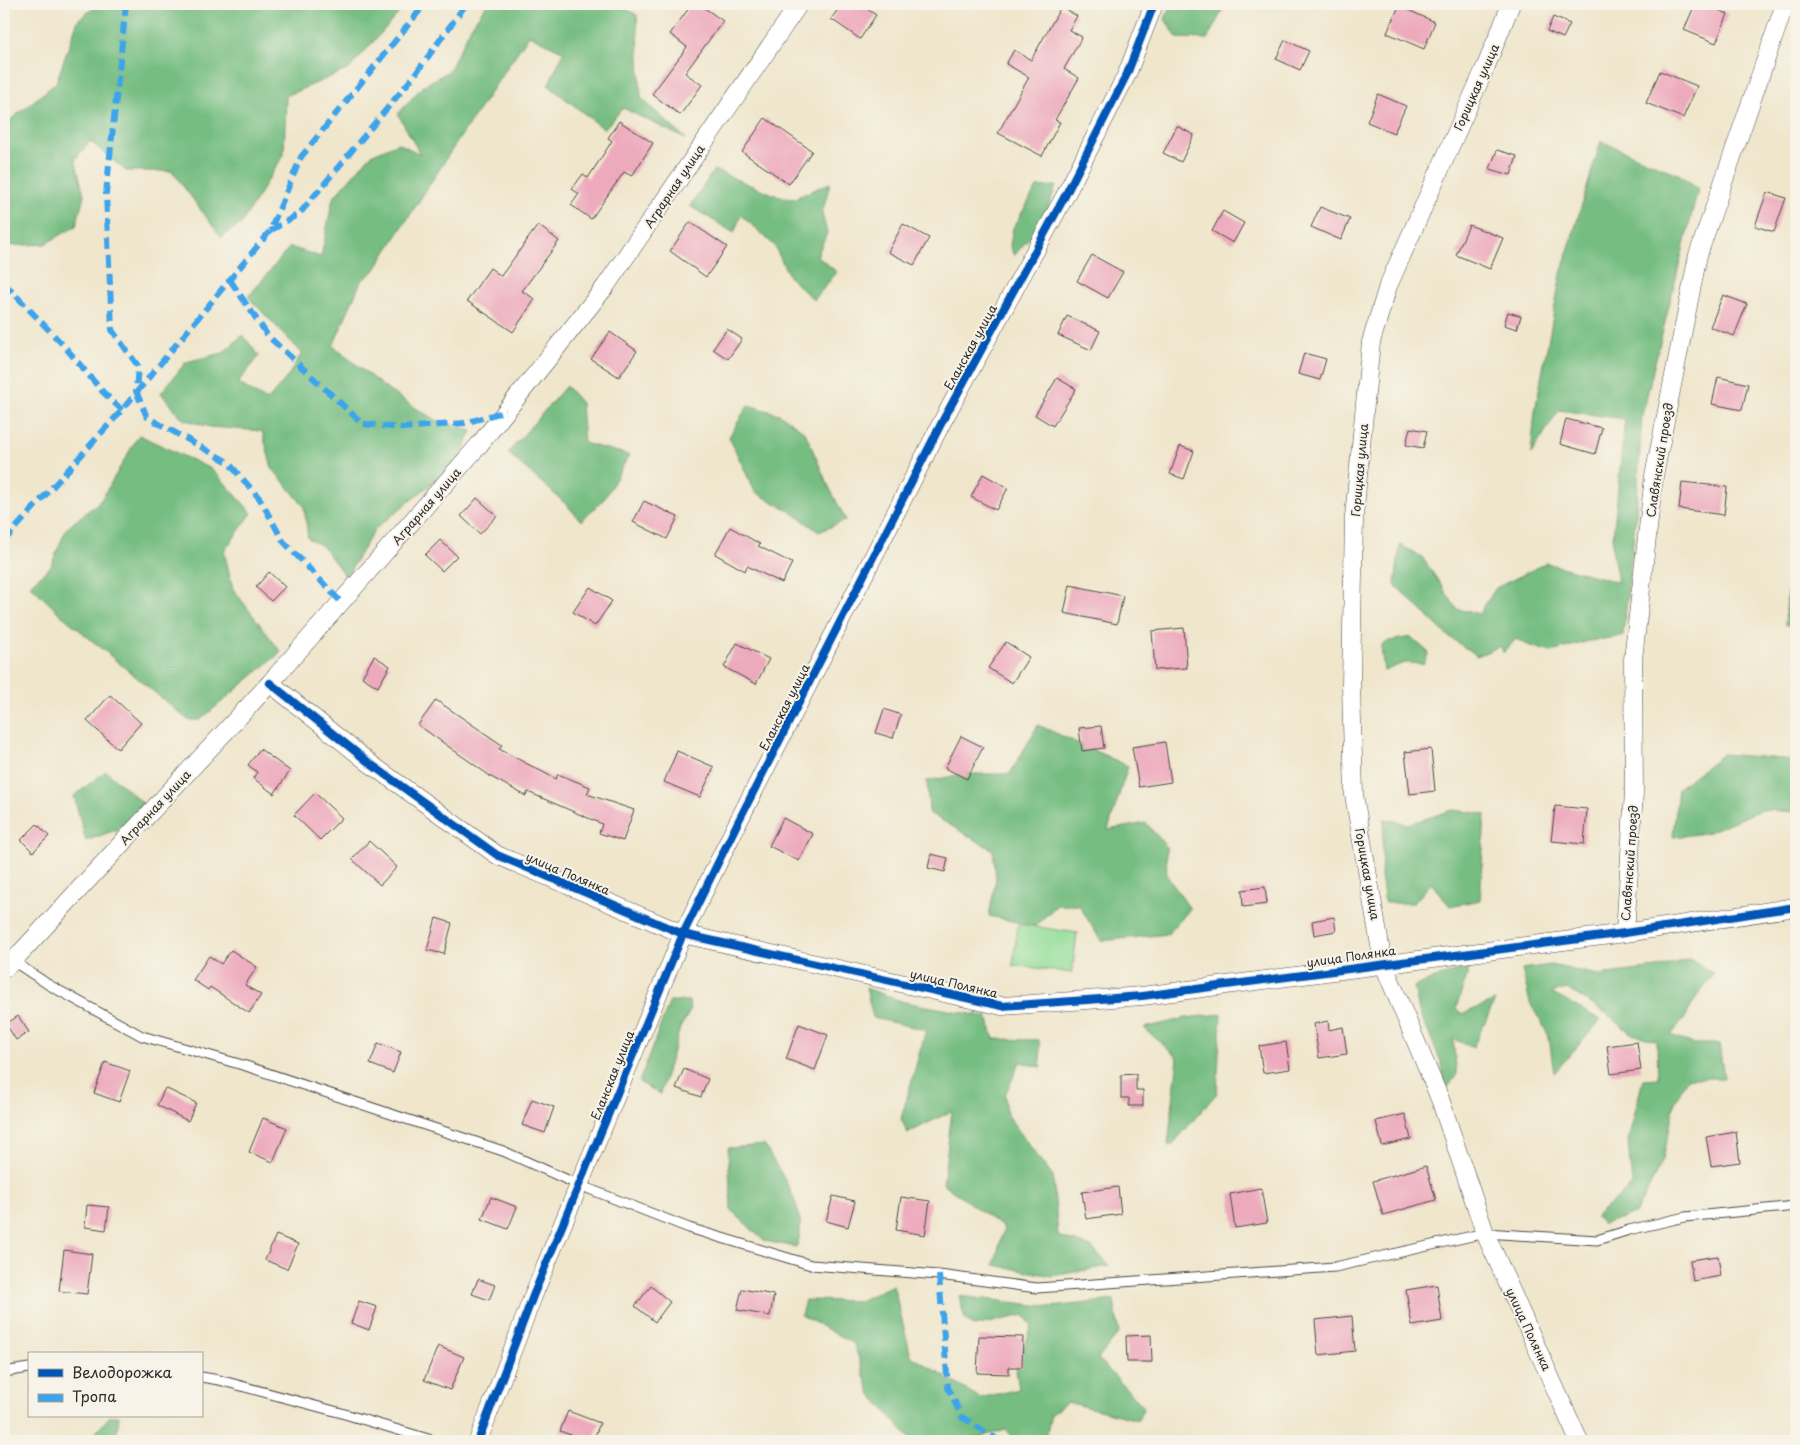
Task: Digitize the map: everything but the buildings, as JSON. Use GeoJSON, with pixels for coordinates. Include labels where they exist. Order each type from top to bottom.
{"type":"FeatureCollection","features":[{"type":"Feature","properties":{"kind":"street","name":"Аграрная улица"},"geometry":{"type":"LineString","coordinates":[[8,965],[270,683],[479,446],[605,287],[799,4]]}},
{"type":"Feature","properties":{"kind":"street","name":"Еланская улица"},"geometry":{"type":"LineString","coordinates":[[478,1441],[533,1296],[683,934],[942,422],[1065,196],[1127,74],[1154,4]]}},
{"type":"Feature","properties":{"kind":"street","name":"Горицкая улица"},"geometry":{"type":"LineString","coordinates":[[1383,963],[1354,795],[1351,685],[1354,517],[1370,342],[1388,286],[1486,66],[1511,4]]}},
{"type":"Feature","properties":{"kind":"street","name":"Славянский проезд"},"geometry":{"type":"LineString","coordinates":[[1625,933],[1634,792],[1633,659],[1654,476],[1698,255],[1785,4]]}},
{"type":"Feature","properties":{"kind":"street","name":"улица Полянка"},"geometry":{"type":"LineString","coordinates":[[270,683],[372,765],[497,855],[683,934],[1002,1006],[1142,996],[1383,963],[1625,933],[1796,907]]}},
{"type":"Feature","properties":{"kind":"street","name":"улица Полянка"},"geometry":{"type":"LineString","coordinates":[[1383,963],[1440,1099],[1485,1233],[1580,1441]]}},
{"type":"Feature","properties":{"kind":"lane"},"geometry":{"type":"LineString","coordinates":[[8,965],[49,985],[142,1036],[246,1066],[503,1151],[579,1185],[688,1228],[811,1265],[939,1275],[1037,1288],[1335,1267],[1485,1233],[1597,1240],[1628,1230],[1685,1217],[1796,1206]]}},
{"type":"Feature","properties":{"kind":"lane"},"geometry":{"type":"LineString","coordinates":[[4,1372],[28,1368]]}},
{"type":"Feature","properties":{"kind":"lane"},"geometry":{"type":"LineString","coordinates":[[202,1377],[338,1412],[435,1441]]}},
{"type":"Feature","properties":{"kind":"green space"},"geometry":{"type":"Polygon","coordinates":[[[99,4],[407,4],[349,69],[286,96],[284,154],[241,224],[221,237],[172,171],[126,171],[90,141],[75,159],[84,195],[76,226],[45,244],[4,246],[4,125],[56,83],[78,20],[99,4]]]}},
{"type":"Feature","properties":{"kind":"green space"},"geometry":{"type":"Polygon","coordinates":[[[487,4],[617,4],[637,15],[641,98],[686,139],[623,108],[604,129],[548,85],[564,52],[529,35],[374,271],[361,281],[333,346],[389,391],[435,420],[472,431],[457,463],[375,529],[346,577],[323,547],[308,538],[304,506],[272,468],[262,431],[210,427],[183,419],[161,393],[186,362],[223,353],[243,335],[259,356],[238,383],[267,401],[288,376],[302,353],[248,297],[290,247],[321,257],[333,198],[371,155],[398,143],[420,154],[398,114],[423,86],[449,71],[472,25],[487,4]]]}},
{"type":"Feature","properties":{"kind":"green space"},"geometry":{"type":"Polygon","coordinates":[[[1171,4],[1226,4],[1207,39],[1177,38],[1165,19],[1171,4]]]}},
{"type":"Feature","properties":{"kind":"green space"},"geometry":{"type":"Polygon","coordinates":[[[1601,141],[1680,175],[1698,189],[1642,415],[1636,514],[1623,636],[1589,641],[1551,652],[1530,646],[1516,639],[1503,653],[1501,646],[1477,656],[1448,636],[1395,585],[1400,545],[1422,557],[1457,609],[1479,614],[1496,588],[1546,563],[1618,582],[1612,548],[1625,419],[1559,410],[1531,454],[1535,411],[1561,274],[1601,141]]]}},
{"type":"Feature","properties":{"kind":"green space"},"geometry":{"type":"Polygon","coordinates":[[[714,170],[772,194],[792,199],[830,183],[822,214],[827,233],[817,256],[837,272],[814,300],[790,278],[774,245],[741,215],[734,233],[690,206],[714,170]]]}},
{"type":"Feature","properties":{"kind":"green space"},"geometry":{"type":"Polygon","coordinates":[[[1056,186],[1043,221],[1014,256],[1010,246],[1013,228],[1037,187],[1056,186]]]}},
{"type":"Feature","properties":{"kind":"green space"},"geometry":{"type":"Polygon","coordinates":[[[566,386],[581,403],[584,443],[629,455],[605,498],[581,521],[567,505],[508,453],[566,386]]]}},
{"type":"Feature","properties":{"kind":"green space"},"geometry":{"type":"Polygon","coordinates":[[[748,405],[779,414],[805,432],[826,481],[846,520],[819,532],[790,511],[755,492],[729,437],[748,405]]]}},
{"type":"Feature","properties":{"kind":"green space"},"geometry":{"type":"Polygon","coordinates":[[[139,435],[213,470],[252,513],[224,551],[233,589],[281,652],[200,720],[188,720],[60,614],[30,585],[51,566],[66,529],[101,500],[139,435]]]}},
{"type":"Feature","properties":{"kind":"green space"},"geometry":{"type":"Polygon","coordinates":[[[1796,503],[1796,624],[1785,625],[1791,539],[1796,503]]]}},
{"type":"Feature","properties":{"kind":"green space"},"geometry":{"type":"Polygon","coordinates":[[[1411,637],[1429,653],[1423,664],[1404,663],[1384,671],[1381,646],[1389,641],[1411,637]]]}},
{"type":"Feature","properties":{"kind":"green space"},"geometry":{"type":"Polygon","coordinates":[[[1038,725],[1128,766],[1108,830],[1146,823],[1166,846],[1167,876],[1190,909],[1168,934],[1101,941],[1079,905],[1057,905],[1035,926],[989,916],[996,878],[993,850],[929,813],[927,781],[964,774],[1010,774],[1038,725]]]}},
{"type":"Feature","properties":{"kind":"green space"},"geometry":{"type":"Polygon","coordinates":[[[1723,754],[1796,760],[1796,812],[1760,810],[1706,833],[1673,837],[1678,788],[1723,754]]]}},
{"type":"Feature","properties":{"kind":"green space"},"geometry":{"type":"Polygon","coordinates":[[[106,771],[145,805],[118,829],[86,841],[74,796],[106,771]]]}},
{"type":"Feature","properties":{"kind":"green space"},"geometry":{"type":"Polygon","coordinates":[[[1453,810],[1485,814],[1480,900],[1450,906],[1431,883],[1414,903],[1385,903],[1381,876],[1384,819],[1408,824],[1453,810]]]}},
{"type":"Feature","properties":{"kind":"green space"},"geometry":{"type":"Polygon","coordinates":[[[1018,924],[1077,933],[1072,973],[1013,965],[1018,924]]]}},
{"type":"Feature","properties":{"kind":"green space"},"geometry":{"type":"Polygon","coordinates":[[[1689,959],[1714,974],[1698,994],[1685,1018],[1671,1035],[1693,1044],[1719,1044],[1724,1078],[1687,1078],[1675,1102],[1663,1160],[1635,1214],[1603,1224],[1595,1217],[1632,1185],[1628,1141],[1643,1079],[1658,1078],[1657,1041],[1632,1034],[1606,1013],[1567,989],[1551,993],[1601,1020],[1554,1073],[1549,1036],[1530,1003],[1522,969],[1551,965],[1598,975],[1656,968],[1689,959]]]}},
{"type":"Feature","properties":{"kind":"green space"},"geometry":{"type":"Polygon","coordinates":[[[1470,967],[1456,1008],[1462,1014],[1495,1001],[1473,1047],[1453,1039],[1457,1074],[1445,1092],[1442,1064],[1419,1011],[1414,987],[1440,976],[1470,967]]]}},
{"type":"Feature","properties":{"kind":"green space"},"geometry":{"type":"Polygon","coordinates":[[[866,988],[904,1002],[987,1017],[994,1039],[1039,1040],[1041,1067],[1020,1062],[1005,1095],[1007,1115],[1053,1177],[1058,1236],[1091,1247],[1110,1266],[1052,1276],[994,1265],[1004,1228],[943,1184],[952,1111],[908,1133],[901,1119],[926,1030],[873,1018],[866,988]]]}},
{"type":"Feature","properties":{"kind":"green space"},"geometry":{"type":"Polygon","coordinates":[[[670,1001],[689,1001],[690,1011],[680,1028],[660,1094],[639,1082],[670,1001]]]}},
{"type":"Feature","properties":{"kind":"green space"},"geometry":{"type":"Polygon","coordinates":[[[1221,1014],[1217,1093],[1171,1146],[1168,1145],[1178,1058],[1144,1028],[1186,1018],[1221,1014]]]}},
{"type":"Feature","properties":{"kind":"green space"},"geometry":{"type":"Polygon","coordinates":[[[764,1145],[792,1194],[797,1208],[800,1234],[796,1247],[764,1241],[731,1210],[728,1148],[764,1145]]]}},
{"type":"Feature","properties":{"kind":"green space"},"geometry":{"type":"Polygon","coordinates":[[[893,1285],[911,1356],[980,1398],[1019,1389],[1016,1370],[1032,1326],[1024,1315],[974,1326],[965,1319],[959,1296],[1052,1307],[1114,1300],[1119,1333],[1098,1359],[1144,1407],[1138,1420],[1067,1402],[1051,1414],[1045,1441],[1017,1441],[1006,1430],[967,1441],[912,1441],[870,1393],[854,1344],[801,1315],[805,1300],[859,1301],[893,1285]]]}},
{"type":"Feature","properties":{"kind":"green space"},"geometry":{"type":"Polygon","coordinates":[[[108,1418],[119,1418],[116,1441],[90,1441],[108,1418]]]}},
{"type":"Feature","properties":{"kind":"marked path"},"geometry":{"type":"LineString","coordinates":[[126,4],[106,194],[112,330],[138,366],[136,391],[147,417],[228,462],[260,499],[283,541],[341,602]]}},
{"type":"Feature","properties":{"kind":"marked path"},"geometry":{"type":"LineString","coordinates":[[4,541],[122,410],[270,231],[301,157],[425,4]]}},
{"type":"Feature","properties":{"kind":"marked path"},"geometry":{"type":"LineString","coordinates":[[270,231],[300,213],[414,76],[466,4]]}},
{"type":"Feature","properties":{"kind":"marked path"},"geometry":{"type":"LineString","coordinates":[[230,280],[268,336],[363,424],[402,428],[465,423],[506,411]]}},
{"type":"Feature","properties":{"kind":"marked path"},"geometry":{"type":"LineString","coordinates":[[4,283],[65,347],[102,391],[122,410]]}},
{"type":"Feature","properties":{"kind":"marked path"},"geometry":{"type":"LineString","coordinates":[[939,1275],[948,1388],[962,1417],[1000,1441]]}},
{"type":"Feature","properties":{"kind":"cycle path"},"geometry":{"type":"LineString","coordinates":[[478,1441],[533,1296],[683,934],[942,422],[1065,196],[1127,74],[1154,4]]}},
{"type":"Feature","properties":{"kind":"cycle path"},"geometry":{"type":"LineString","coordinates":[[270,683],[372,765],[497,855],[683,934],[1002,1006],[1142,996],[1625,933],[1796,907]]}}]}
